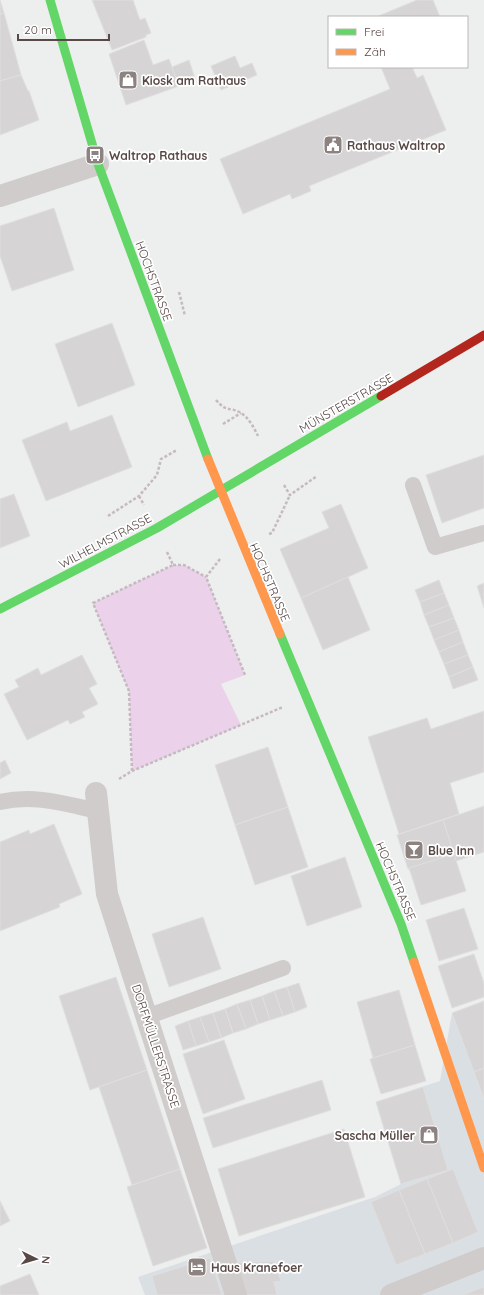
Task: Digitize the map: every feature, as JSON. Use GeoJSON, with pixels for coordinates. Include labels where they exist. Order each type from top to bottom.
{"type":"FeatureCollection","features":[{"type":"Feature","properties":{"kind":"street","name":"HOCHSTRASSE"},"geometry":{"type":"LineString","coordinates":[[50,0],[98,164],[199,437],[220,491],[402,924],[484,1168]]}},
{"type":"Feature","properties":{"kind":"street"},"geometry":{"type":"LineString","coordinates":[[0,196],[98,164]]}},
{"type":"Feature","properties":{"kind":"street","name":"MÜNSTERSTRASSE"},"geometry":{"type":"LineString","coordinates":[[220,491],[270,460],[382,396],[484,335]]}},
{"type":"Feature","properties":{"kind":"street","name":"WILHELMSTRASSE"},"geometry":{"type":"LineString","coordinates":[[0,609],[157,528],[220,491]]}},
{"type":"Feature","properties":{"kind":"street","name":"DORFMÜLLERSTRASSE"},"geometry":{"type":"LineString","coordinates":[[97,802],[107,894],[236,1295]]}},
{"type":"Feature","properties":{"kind":"street"},"geometry":{"type":"LineString","coordinates":[[391,1295],[484,1258]]}},
{"type":"Feature","properties":{"kind":"lane"},"geometry":{"type":"LineString","coordinates":[[414,485],[436,547],[484,533]]}},
{"type":"Feature","properties":{"kind":"lane"},"geometry":{"type":"LineString","coordinates":[[0,802],[15,798],[43,798],[97,802]]}},
{"type":"Feature","properties":{"kind":"lane"},"geometry":{"type":"LineString","coordinates":[[146,1018],[284,968]]}},
{"type":"Feature","properties":{"kind":"path"},"geometry":{"type":"LineString","coordinates":[[179,292],[187,321]]}},
{"type":"Feature","properties":{"kind":"path"},"geometry":{"type":"LineString","coordinates":[[214,397],[223,409],[241,413],[252,424],[290,495],[317,476]]}},
{"type":"Feature","properties":{"kind":"path"},"geometry":{"type":"LineString","coordinates":[[108,516],[139,496],[157,476],[161,459],[241,413]]}},
{"type":"Feature","properties":{"kind":"path"},"geometry":{"type":"LineString","coordinates":[[173,565],[184,565],[206,577]]}},
{"type":"Feature","properties":{"kind":"path"},"geometry":{"type":"LineString","coordinates":[[93,603],[129,690],[132,771],[306,697]]}},
{"type":"Feature","properties":{"kind":"shaded area"},"geometry":{"type":"Polygon","coordinates":[[[173,565],[184,565],[206,577],[245,675],[221,684],[241,725],[132,771],[129,691],[93,603],[173,565]]]}},
{"type":"Feature","properties":{"kind":"shaded area"},"geometry":{"type":"Polygon","coordinates":[[[484,1001],[484,1295],[145,1295],[138,1277],[375,1197],[401,1184],[376,1102],[440,1081],[452,1013],[484,1001]]]}},
{"type":"Feature","properties":{"kind":"building"},"geometry":{"type":"Polygon","coordinates":[[[0,0],[4,13],[0,14],[0,0]]]}},
{"type":"Feature","properties":{"kind":"building"},"geometry":{"type":"Polygon","coordinates":[[[92,0],[133,0],[140,20],[145,18],[151,33],[146,35],[146,37],[112,50],[92,0]]]}},
{"type":"Feature","properties":{"kind":"building"},"geometry":{"type":"Polygon","coordinates":[[[417,0],[433,0],[440,16],[378,16],[417,0]]]}},
{"type":"Feature","properties":{"kind":"building"},"geometry":{"type":"Polygon","coordinates":[[[4,13],[21,75],[0,81],[0,14],[4,13]]]}},
{"type":"Feature","properties":{"kind":"building"},"geometry":{"type":"Polygon","coordinates":[[[144,40],[153,65],[169,59],[179,86],[126,105],[109,54],[144,40]]]}},
{"type":"Feature","properties":{"kind":"building"},"geometry":{"type":"Polygon","coordinates":[[[235,56],[240,68],[252,63],[257,75],[221,90],[211,66],[235,56]]]}},
{"type":"Feature","properties":{"kind":"building"},"geometry":{"type":"Polygon","coordinates":[[[189,60],[195,79],[179,86],[172,67],[189,60]]]}},
{"type":"Feature","properties":{"kind":"building","name":"Rathaus Waltrop"},"geometry":{"type":"Polygon","coordinates":[[[381,68],[412,68],[417,78],[423,75],[446,130],[309,186],[311,191],[292,199],[290,194],[243,214],[220,159],[390,89],[381,68]]]}},
{"type":"Feature","properties":{"kind":"building"},"geometry":{"type":"Polygon","coordinates":[[[21,75],[29,91],[39,120],[0,135],[0,81],[21,75]]]}},
{"type":"Feature","properties":{"kind":"building"},"geometry":{"type":"Polygon","coordinates":[[[54,208],[74,270],[12,291],[0,256],[0,226],[54,208]]]}},
{"type":"Feature","properties":{"kind":"building"},"geometry":{"type":"Polygon","coordinates":[[[112,323],[135,385],[78,407],[55,344],[112,323]]]}},
{"type":"Feature","properties":{"kind":"building"},"geometry":{"type":"Polygon","coordinates":[[[112,415],[132,467],[46,501],[22,440],[67,422],[70,431],[112,415]]]}},
{"type":"Feature","properties":{"kind":"building"},"geometry":{"type":"Polygon","coordinates":[[[484,455],[484,508],[442,523],[426,475],[484,455]]]}},
{"type":"Feature","properties":{"kind":"building"},"geometry":{"type":"Polygon","coordinates":[[[14,494],[30,536],[0,548],[0,499],[14,494]]]}},
{"type":"Feature","properties":{"kind":"building"},"geometry":{"type":"Polygon","coordinates":[[[341,504],[368,568],[301,598],[280,549],[329,528],[322,512],[341,504]]]}},
{"type":"Feature","properties":{"kind":"building"},"geometry":{"type":"Polygon","coordinates":[[[348,577],[370,630],[323,650],[301,598],[348,577]]]}},
{"type":"Feature","properties":{"kind":"building"},"geometry":{"type":"Polygon","coordinates":[[[439,580],[444,593],[420,602],[415,590],[439,580]]]}},
{"type":"Feature","properties":{"kind":"building"},"geometry":{"type":"Polygon","coordinates":[[[484,583],[484,608],[477,586],[484,583]]]}},
{"type":"Feature","properties":{"kind":"building"},"geometry":{"type":"Polygon","coordinates":[[[444,593],[449,605],[424,615],[420,602],[444,593]]]}},
{"type":"Feature","properties":{"kind":"building"},"geometry":{"type":"Polygon","coordinates":[[[449,605],[454,618],[429,627],[424,615],[449,605]]]}},
{"type":"Feature","properties":{"kind":"building"},"geometry":{"type":"Polygon","coordinates":[[[454,618],[459,630],[434,640],[429,627],[454,618]]]}},
{"type":"Feature","properties":{"kind":"building"},"geometry":{"type":"Polygon","coordinates":[[[459,630],[463,642],[439,652],[434,640],[459,630]]]}},
{"type":"Feature","properties":{"kind":"building"},"geometry":{"type":"Polygon","coordinates":[[[463,642],[468,655],[444,664],[439,652],[463,642]]]}},
{"type":"Feature","properties":{"kind":"building"},"geometry":{"type":"Polygon","coordinates":[[[82,655],[97,684],[89,688],[98,704],[82,712],[85,717],[70,724],[68,720],[27,740],[4,694],[19,687],[15,680],[38,668],[41,675],[82,655]]]}},
{"type":"Feature","properties":{"kind":"building"},"geometry":{"type":"Polygon","coordinates":[[[468,655],[473,667],[449,677],[444,664],[468,655]]]}},
{"type":"Feature","properties":{"kind":"building"},"geometry":{"type":"Polygon","coordinates":[[[473,667],[478,680],[453,689],[449,677],[473,667]]]}},
{"type":"Feature","properties":{"kind":"building"},"geometry":{"type":"Polygon","coordinates":[[[484,711],[484,772],[450,783],[459,814],[399,834],[368,737],[427,718],[431,729],[484,711]]]}},
{"type":"Feature","properties":{"kind":"building"},"geometry":{"type":"Polygon","coordinates":[[[268,747],[288,807],[235,825],[215,765],[268,747]]]}},
{"type":"Feature","properties":{"kind":"building"},"geometry":{"type":"Polygon","coordinates":[[[5,760],[11,773],[0,779],[0,763],[5,760]]]}},
{"type":"Feature","properties":{"kind":"building"},"geometry":{"type":"Polygon","coordinates":[[[484,806],[484,852],[456,861],[443,820],[484,806]]]}},
{"type":"Feature","properties":{"kind":"building"},"geometry":{"type":"Polygon","coordinates":[[[288,807],[308,867],[255,885],[235,825],[288,807]]]}},
{"type":"Feature","properties":{"kind":"building"},"geometry":{"type":"Polygon","coordinates":[[[443,820],[454,854],[408,869],[397,835],[443,820]]]}},
{"type":"Feature","properties":{"kind":"building"},"geometry":{"type":"Polygon","coordinates":[[[54,824],[82,894],[59,904],[60,907],[0,931],[0,842],[29,830],[30,834],[54,824]]]}},
{"type":"Feature","properties":{"kind":"building"},"geometry":{"type":"Polygon","coordinates":[[[454,854],[466,891],[421,905],[409,868],[454,854]]]}},
{"type":"Feature","properties":{"kind":"building"},"geometry":{"type":"Polygon","coordinates":[[[345,857],[362,907],[307,926],[291,876],[345,857]]]}},
{"type":"Feature","properties":{"kind":"building"},"geometry":{"type":"Polygon","coordinates":[[[464,908],[478,949],[439,961],[426,920],[464,908]]]}},
{"type":"Feature","properties":{"kind":"building"},"geometry":{"type":"Polygon","coordinates":[[[203,917],[221,969],[169,987],[152,934],[203,917]]]}},
{"type":"Feature","properties":{"kind":"building"},"geometry":{"type":"Polygon","coordinates":[[[474,954],[484,983],[484,997],[452,1008],[438,966],[474,954]]]}},
{"type":"Feature","properties":{"kind":"building"},"geometry":{"type":"Polygon","coordinates":[[[116,977],[147,1070],[90,1090],[59,996],[116,977]]]}},
{"type":"Feature","properties":{"kind":"building"},"geometry":{"type":"Polygon","coordinates":[[[299,983],[307,1007],[295,1012],[287,987],[299,983]]]}},
{"type":"Feature","properties":{"kind":"building"},"geometry":{"type":"Polygon","coordinates":[[[287,987],[295,1012],[283,1016],[274,991],[287,987]]]}},
{"type":"Feature","properties":{"kind":"building"},"geometry":{"type":"Polygon","coordinates":[[[399,990],[415,1045],[373,1058],[357,1002],[399,990]]]}},
{"type":"Feature","properties":{"kind":"building"},"geometry":{"type":"Polygon","coordinates":[[[274,991],[283,1016],[270,1020],[262,996],[274,991]]]}},
{"type":"Feature","properties":{"kind":"building"},"geometry":{"type":"Polygon","coordinates":[[[262,996],[270,1020],[258,1024],[250,1000],[262,996]]]}},
{"type":"Feature","properties":{"kind":"building"},"geometry":{"type":"Polygon","coordinates":[[[250,1000],[258,1024],[246,1029],[237,1004],[250,1000]]]}},
{"type":"Feature","properties":{"kind":"building"},"geometry":{"type":"Polygon","coordinates":[[[484,1001],[484,1068],[474,1072],[452,1013],[484,1001]]]}},
{"type":"Feature","properties":{"kind":"building"},"geometry":{"type":"Polygon","coordinates":[[[237,1004],[246,1029],[233,1033],[225,1009],[237,1004]]]}},
{"type":"Feature","properties":{"kind":"building"},"geometry":{"type":"Polygon","coordinates":[[[225,1009],[233,1033],[221,1038],[213,1013],[225,1009]]]}},
{"type":"Feature","properties":{"kind":"building"},"geometry":{"type":"Polygon","coordinates":[[[213,1013],[221,1038],[209,1042],[200,1017],[213,1013]]]}},
{"type":"Feature","properties":{"kind":"building"},"geometry":{"type":"Polygon","coordinates":[[[200,1017],[209,1042],[196,1046],[188,1021],[200,1017]]]}},
{"type":"Feature","properties":{"kind":"building"},"geometry":{"type":"Polygon","coordinates":[[[188,1021],[196,1046],[183,1050],[175,1026],[188,1021]]]}},
{"type":"Feature","properties":{"kind":"building"},"geometry":{"type":"Polygon","coordinates":[[[224,1040],[245,1099],[203,1114],[183,1054],[224,1040]]]}},
{"type":"Feature","properties":{"kind":"building"},"geometry":{"type":"Polygon","coordinates":[[[415,1045],[426,1081],[381,1094],[370,1059],[415,1045]]]}},
{"type":"Feature","properties":{"kind":"building"},"geometry":{"type":"Polygon","coordinates":[[[484,1068],[484,1099],[474,1072],[484,1068]]]}},
{"type":"Feature","properties":{"kind":"building"},"geometry":{"type":"Polygon","coordinates":[[[147,1070],[180,1169],[132,1185],[99,1087],[147,1070]]]}},
{"type":"Feature","properties":{"kind":"building"},"geometry":{"type":"Polygon","coordinates":[[[322,1080],[331,1110],[213,1148],[203,1118],[322,1080]]]}},
{"type":"Feature","properties":{"kind":"building"},"geometry":{"type":"Polygon","coordinates":[[[423,1087],[448,1170],[401,1184],[376,1102],[423,1087]]]}},
{"type":"Feature","properties":{"kind":"building"},"geometry":{"type":"Polygon","coordinates":[[[344,1129],[365,1197],[239,1236],[218,1169],[344,1129]]]}},
{"type":"Feature","properties":{"kind":"building"},"geometry":{"type":"Polygon","coordinates":[[[180,1169],[207,1248],[153,1266],[127,1187],[180,1169]]]}},
{"type":"Feature","properties":{"kind":"building"},"geometry":{"type":"Polygon","coordinates":[[[453,1169],[478,1232],[453,1243],[427,1179],[453,1169]]]}},
{"type":"Feature","properties":{"kind":"building"},"geometry":{"type":"Polygon","coordinates":[[[427,1179],[453,1243],[425,1254],[399,1190],[427,1179]]]}},
{"type":"Feature","properties":{"kind":"building"},"geometry":{"type":"Polygon","coordinates":[[[399,1190],[425,1254],[396,1265],[371,1202],[399,1190]]]}},
{"type":"Feature","properties":{"kind":"building"},"geometry":{"type":"Polygon","coordinates":[[[0,1201],[10,1221],[0,1226],[0,1201]]]}},
{"type":"Feature","properties":{"kind":"building","name":"Haus Kranefoer"},"geometry":{"type":"Polygon","coordinates":[[[210,1258],[222,1295],[157,1295],[152,1276],[210,1258]]]}},
{"type":"Feature","properties":{"kind":"building"},"geometry":{"type":"Polygon","coordinates":[[[274,1261],[281,1281],[274,1282],[277,1295],[244,1295],[237,1263],[274,1261]]]}},
{"type":"Feature","properties":{"kind":"building"},"geometry":{"type":"Polygon","coordinates":[[[30,1274],[39,1295],[0,1295],[0,1286],[30,1274]]]}},
{"type":"Feature","properties":{"kind":"building"},"geometry":{"type":"Polygon","coordinates":[[[484,1287],[484,1295],[462,1295],[484,1287]]]}},
{"type":"Feature","properties":{"kind":"traffic: fast"},"geometry":{"type":"LineString","coordinates":[[50,0],[98,164],[208,459]]}},
{"type":"Feature","properties":{"kind":"traffic: fast"},"geometry":{"type":"LineString","coordinates":[[0,609],[157,528],[381,396]]}},
{"type":"Feature","properties":{"kind":"traffic: fast"},"geometry":{"type":"LineString","coordinates":[[280,634],[401,924],[414,962]]}},
{"type":"Feature","properties":{"kind":"traffic: slow"},"geometry":{"type":"LineString","coordinates":[[208,459],[280,634]]}},
{"type":"Feature","properties":{"kind":"traffic: slow"},"geometry":{"type":"LineString","coordinates":[[414,962],[484,1168]]}},
{"type":"Feature","properties":{"kind":"traffic: jam"},"geometry":{"type":"LineString","coordinates":[[381,396],[484,335]]}},
{"type":"Feature","properties":{"kind":"place","name":"Kiosk am Rathaus"},"geometry":{"type":"Point","coordinates":[128,80]}},
{"type":"Feature","properties":{"kind":"place","name":"Rathaus Waltrop"},"geometry":{"type":"Point","coordinates":[333,145]}},
{"type":"Feature","properties":{"kind":"place","name":"Waltrop Rathaus"},"geometry":{"type":"Point","coordinates":[95,155]}},
{"type":"Feature","properties":{"kind":"place","name":"Blue Inn"},"geometry":{"type":"Point","coordinates":[414,850]}},
{"type":"Feature","properties":{"kind":"place","name":"Sascha Müller"},"geometry":{"type":"Point","coordinates":[429,1135]}},
{"type":"Feature","properties":{"kind":"place","name":"Haus Kranefoer"},"geometry":{"type":"Point","coordinates":[197,1267]}}]}
